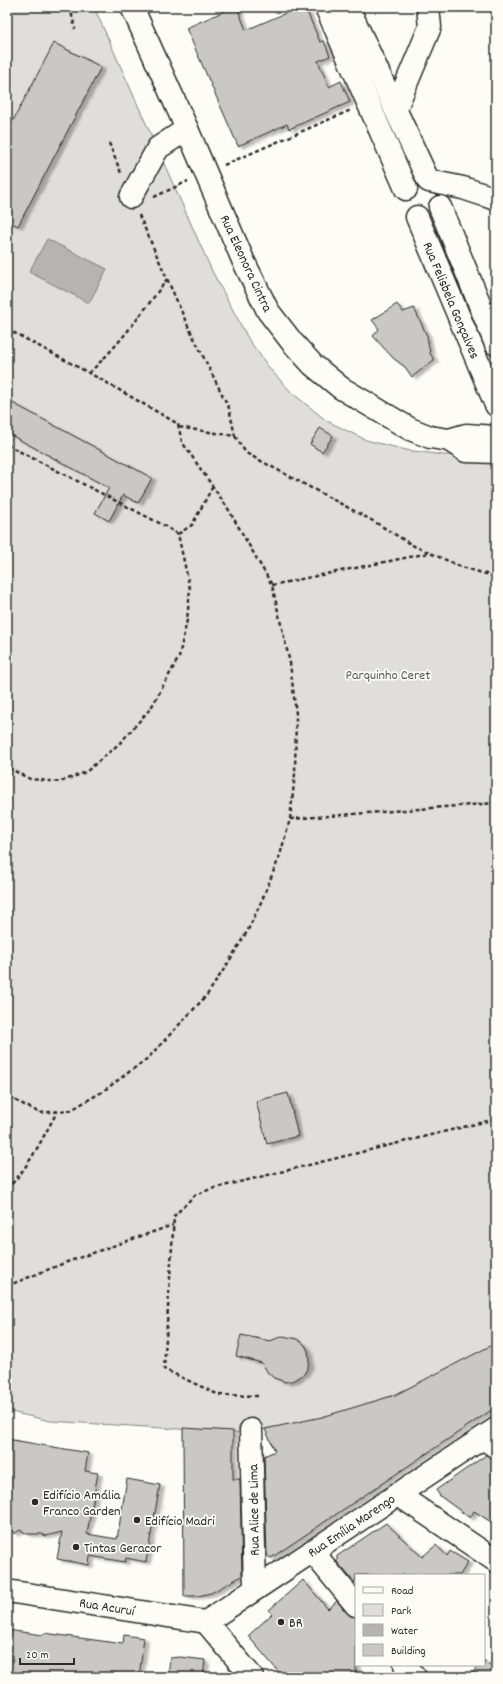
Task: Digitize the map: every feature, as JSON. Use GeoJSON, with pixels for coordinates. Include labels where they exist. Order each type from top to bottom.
{"type":"FeatureCollection","features":[{"type":"Feature","properties":{"kind":"street","name":"Rua Eleonora Cintra"},"geometry":{"type":"LineString","coordinates":[[132,7],[187,129],[243,260],[268,311],[292,342],[313,365],[341,388],[410,429],[430,436],[449,440],[466,451],[496,452]]}},
{"type":"Feature","properties":{"kind":"street"},"geometry":{"type":"LineString","coordinates":[[326,7],[406,189]]}},
{"type":"Feature","properties":{"kind":"street"},"geometry":{"type":"LineString","coordinates":[[348,7],[429,181],[437,186],[442,196],[440,205]]}},
{"type":"Feature","properties":{"kind":"street"},"geometry":{"type":"LineString","coordinates":[[396,108],[430,27],[428,7]]}},
{"type":"Feature","properties":{"kind":"street"},"geometry":{"type":"LineString","coordinates":[[133,202],[158,148],[187,129]]}},
{"type":"Feature","properties":{"kind":"street"},"geometry":{"type":"LineString","coordinates":[[463,188],[440,205],[434,214],[426,218],[418,217],[408,211],[403,200],[406,189],[412,183],[420,180],[463,188],[496,199]]}},
{"type":"Feature","properties":{"kind":"street","name":"Rua Felisbela Gonçalves"},"geometry":{"type":"LineString","coordinates":[[440,205],[496,344]]}},
{"type":"Feature","properties":{"kind":"street","name":"Rua Felisbela Gonçalves"},"geometry":{"type":"LineString","coordinates":[[418,217],[496,405]]}},
{"type":"Feature","properties":{"kind":"street","name":"Rua Eleonora Cintra"},"geometry":{"type":"LineString","coordinates":[[449,440],[466,435],[496,437]]}},
{"type":"Feature","properties":{"kind":"street","name":"Rua Alice de Lima"},"geometry":{"type":"LineString","coordinates":[[251,1430],[255,1589]]}},
{"type":"Feature","properties":{"kind":"street","name":"Rua Emília Marengo"},"geometry":{"type":"LineString","coordinates":[[206,1622],[397,1494],[492,1438]]}},
{"type":"Feature","properties":{"kind":"street"},"geometry":{"type":"LineString","coordinates":[[397,1494],[496,1561]]}},
{"type":"Feature","properties":{"kind":"street"},"geometry":{"type":"LineString","coordinates":[[312,1551],[355,1604]]}},
{"type":"Feature","properties":{"kind":"street","name":"Rua Acuruí"},"geometry":{"type":"LineString","coordinates":[[7,1591],[206,1622]]}},
{"type":"Feature","properties":{"kind":"street"},"geometry":{"type":"LineString","coordinates":[[206,1622],[252,1677]]}},
{"type":"Feature","properties":{"kind":"street"},"geometry":{"type":"LineString","coordinates":[[406,1666],[415,1677]]}},
{"type":"Feature","properties":{"kind":"path"},"geometry":{"type":"LineString","coordinates":[[70,7],[75,28]]}},
{"type":"Feature","properties":{"kind":"path"},"geometry":{"type":"LineString","coordinates":[[133,202],[178,185],[368,102]]}},
{"type":"Feature","properties":{"kind":"path"},"geometry":{"type":"LineString","coordinates":[[108,143],[187,324],[229,408],[235,436],[246,453],[373,521],[414,546],[462,567],[496,577]]}},
{"type":"Feature","properties":{"kind":"path"},"geometry":{"type":"LineString","coordinates":[[89,373],[125,336],[167,279]]}},
{"type":"Feature","properties":{"kind":"path"},"geometry":{"type":"LineString","coordinates":[[7,330],[89,373],[178,424],[182,442],[213,486],[239,527],[272,585],[290,663],[296,714],[294,774],[290,819],[280,856],[248,930],[207,995],[148,1058],[102,1092],[71,1110],[40,1113],[7,1096]]}},
{"type":"Feature","properties":{"kind":"path"},"geometry":{"type":"LineString","coordinates":[[178,427],[235,436]]}},
{"type":"Feature","properties":{"kind":"path"},"geometry":{"type":"LineString","coordinates":[[7,445],[178,534],[190,589],[187,620],[179,656],[151,708],[121,742],[86,772],[60,782],[30,779],[7,767]]}},
{"type":"Feature","properties":{"kind":"path"},"geometry":{"type":"LineString","coordinates":[[178,534],[192,524],[213,486]]}},
{"type":"Feature","properties":{"kind":"path"},"geometry":{"type":"LineString","coordinates":[[272,585],[430,553]]}},
{"type":"Feature","properties":{"kind":"path"},"geometry":{"type":"LineString","coordinates":[[290,819],[496,803]]}},
{"type":"Feature","properties":{"kind":"path"},"geometry":{"type":"LineString","coordinates":[[7,1188],[17,1179],[37,1149],[57,1111]]}},
{"type":"Feature","properties":{"kind":"path"},"geometry":{"type":"LineString","coordinates":[[258,1396],[219,1395],[164,1369],[174,1216],[195,1195],[206,1191],[496,1119]]}},
{"type":"Feature","properties":{"kind":"path"},"geometry":{"type":"LineString","coordinates":[[7,1286],[67,1262],[173,1225]]}},
{"type":"Feature","properties":{"kind":"green space","name":"Parquinho Ceret"},"geometry":{"type":"Polygon","coordinates":[[[7,7],[94,7],[212,271],[249,340],[270,369],[292,393],[327,421],[366,440],[406,450],[444,455],[496,455],[496,1345],[444,1373],[346,1415],[243,1433],[50,1421],[7,1411],[7,7]]]}},
{"type":"Feature","properties":{"kind":"water"},"geometry":{"type":"Polygon","coordinates":[[[47,239],[107,269],[89,303],[29,272],[47,239]]]}},
{"type":"Feature","properties":{"kind":"building"},"geometry":{"type":"Polygon","coordinates":[[[237,7],[246,30],[300,7],[305,7],[320,42],[324,41],[330,56],[318,61],[329,87],[341,81],[350,102],[289,129],[287,124],[238,146],[186,28],[237,7]]]}},
{"type":"Feature","properties":{"kind":"building"},"geometry":{"type":"Polygon","coordinates":[[[54,43],[101,67],[18,226],[7,221],[7,132],[54,43]]]}},
{"type":"Feature","properties":{"kind":"building"},"geometry":{"type":"Polygon","coordinates":[[[397,304],[403,312],[414,308],[427,336],[430,353],[434,360],[412,377],[405,367],[393,358],[373,336],[379,329],[372,320],[397,304]]]}},
{"type":"Feature","properties":{"kind":"building"},"geometry":{"type":"Polygon","coordinates":[[[7,400],[152,478],[138,503],[123,495],[109,521],[95,513],[109,488],[7,433],[7,400]]]}},
{"type":"Feature","properties":{"kind":"building"},"geometry":{"type":"Polygon","coordinates":[[[320,428],[333,436],[322,452],[310,444],[320,428]]]}},
{"type":"Feature","properties":{"kind":"building"},"geometry":{"type":"Polygon","coordinates":[[[288,1093],[298,1136],[267,1144],[256,1101],[288,1093]]]}},
{"type":"Feature","properties":{"kind":"building"},"geometry":{"type":"Polygon","coordinates":[[[241,1335],[270,1341],[283,1336],[297,1339],[305,1345],[308,1351],[308,1367],[304,1374],[295,1380],[286,1382],[274,1378],[268,1373],[262,1363],[236,1356],[241,1335]]]}},
{"type":"Feature","properties":{"kind":"building"},"geometry":{"type":"Polygon","coordinates":[[[496,1343],[496,1407],[271,1558],[267,1556],[264,1456],[275,1451],[265,1429],[322,1417],[395,1395],[496,1343]]]}},
{"type":"Feature","properties":{"kind":"building"},"geometry":{"type":"Polygon","coordinates":[[[183,1428],[233,1431],[233,1479],[240,1479],[242,1576],[211,1593],[198,1596],[184,1596],[183,1428]]]}},
{"type":"Feature","properties":{"kind":"building"},"geometry":{"type":"Polygon","coordinates":[[[7,1439],[88,1453],[85,1471],[98,1473],[87,1534],[117,1539],[127,1479],[160,1485],[146,1562],[126,1558],[125,1562],[90,1556],[89,1565],[57,1559],[62,1532],[46,1536],[42,1534],[28,1534],[20,1530],[14,1534],[7,1521],[7,1439]]]}},
{"type":"Feature","properties":{"kind":"building"},"geometry":{"type":"Polygon","coordinates":[[[486,1455],[496,1459],[496,1525],[474,1511],[470,1518],[440,1496],[436,1490],[486,1455]]]}},
{"type":"Feature","properties":{"kind":"building"},"geometry":{"type":"Polygon","coordinates":[[[386,1523],[422,1557],[436,1545],[447,1556],[450,1551],[468,1562],[461,1574],[355,1574],[355,1583],[337,1562],[337,1556],[386,1523]]]}},
{"type":"Feature","properties":{"kind":"building"},"geometry":{"type":"Polygon","coordinates":[[[303,1580],[328,1609],[337,1601],[347,1613],[355,1617],[356,1677],[283,1677],[248,1636],[272,1614],[269,1610],[303,1580]]]}},
{"type":"Feature","properties":{"kind":"building"},"geometry":{"type":"Polygon","coordinates":[[[7,1630],[43,1635],[44,1633],[123,1644],[124,1635],[144,1638],[139,1677],[7,1677],[7,1630]]]}},
{"type":"Feature","properties":{"kind":"building"},"geometry":{"type":"Polygon","coordinates":[[[180,1657],[205,1660],[203,1677],[168,1677],[170,1658],[180,1657]]]}},
{"type":"Feature","properties":{"kind":"building"},"geometry":{"type":"Polygon","coordinates":[[[485,1661],[496,1672],[496,1677],[470,1677],[477,1666],[485,1666],[485,1661]]]}},
{"type":"Feature","properties":{"kind":"place","name":"Edifício Amália Franco Garden"},"geometry":{"type":"Point","coordinates":[35,1502]}},
{"type":"Feature","properties":{"kind":"place","name":"Edifício Madri"},"geometry":{"type":"Point","coordinates":[137,1520]}},
{"type":"Feature","properties":{"kind":"place","name":"Tintas Geracor"},"geometry":{"type":"Point","coordinates":[76,1547]}},
{"type":"Feature","properties":{"kind":"place","name":"BR"},"geometry":{"type":"Point","coordinates":[281,1622]}}]}
